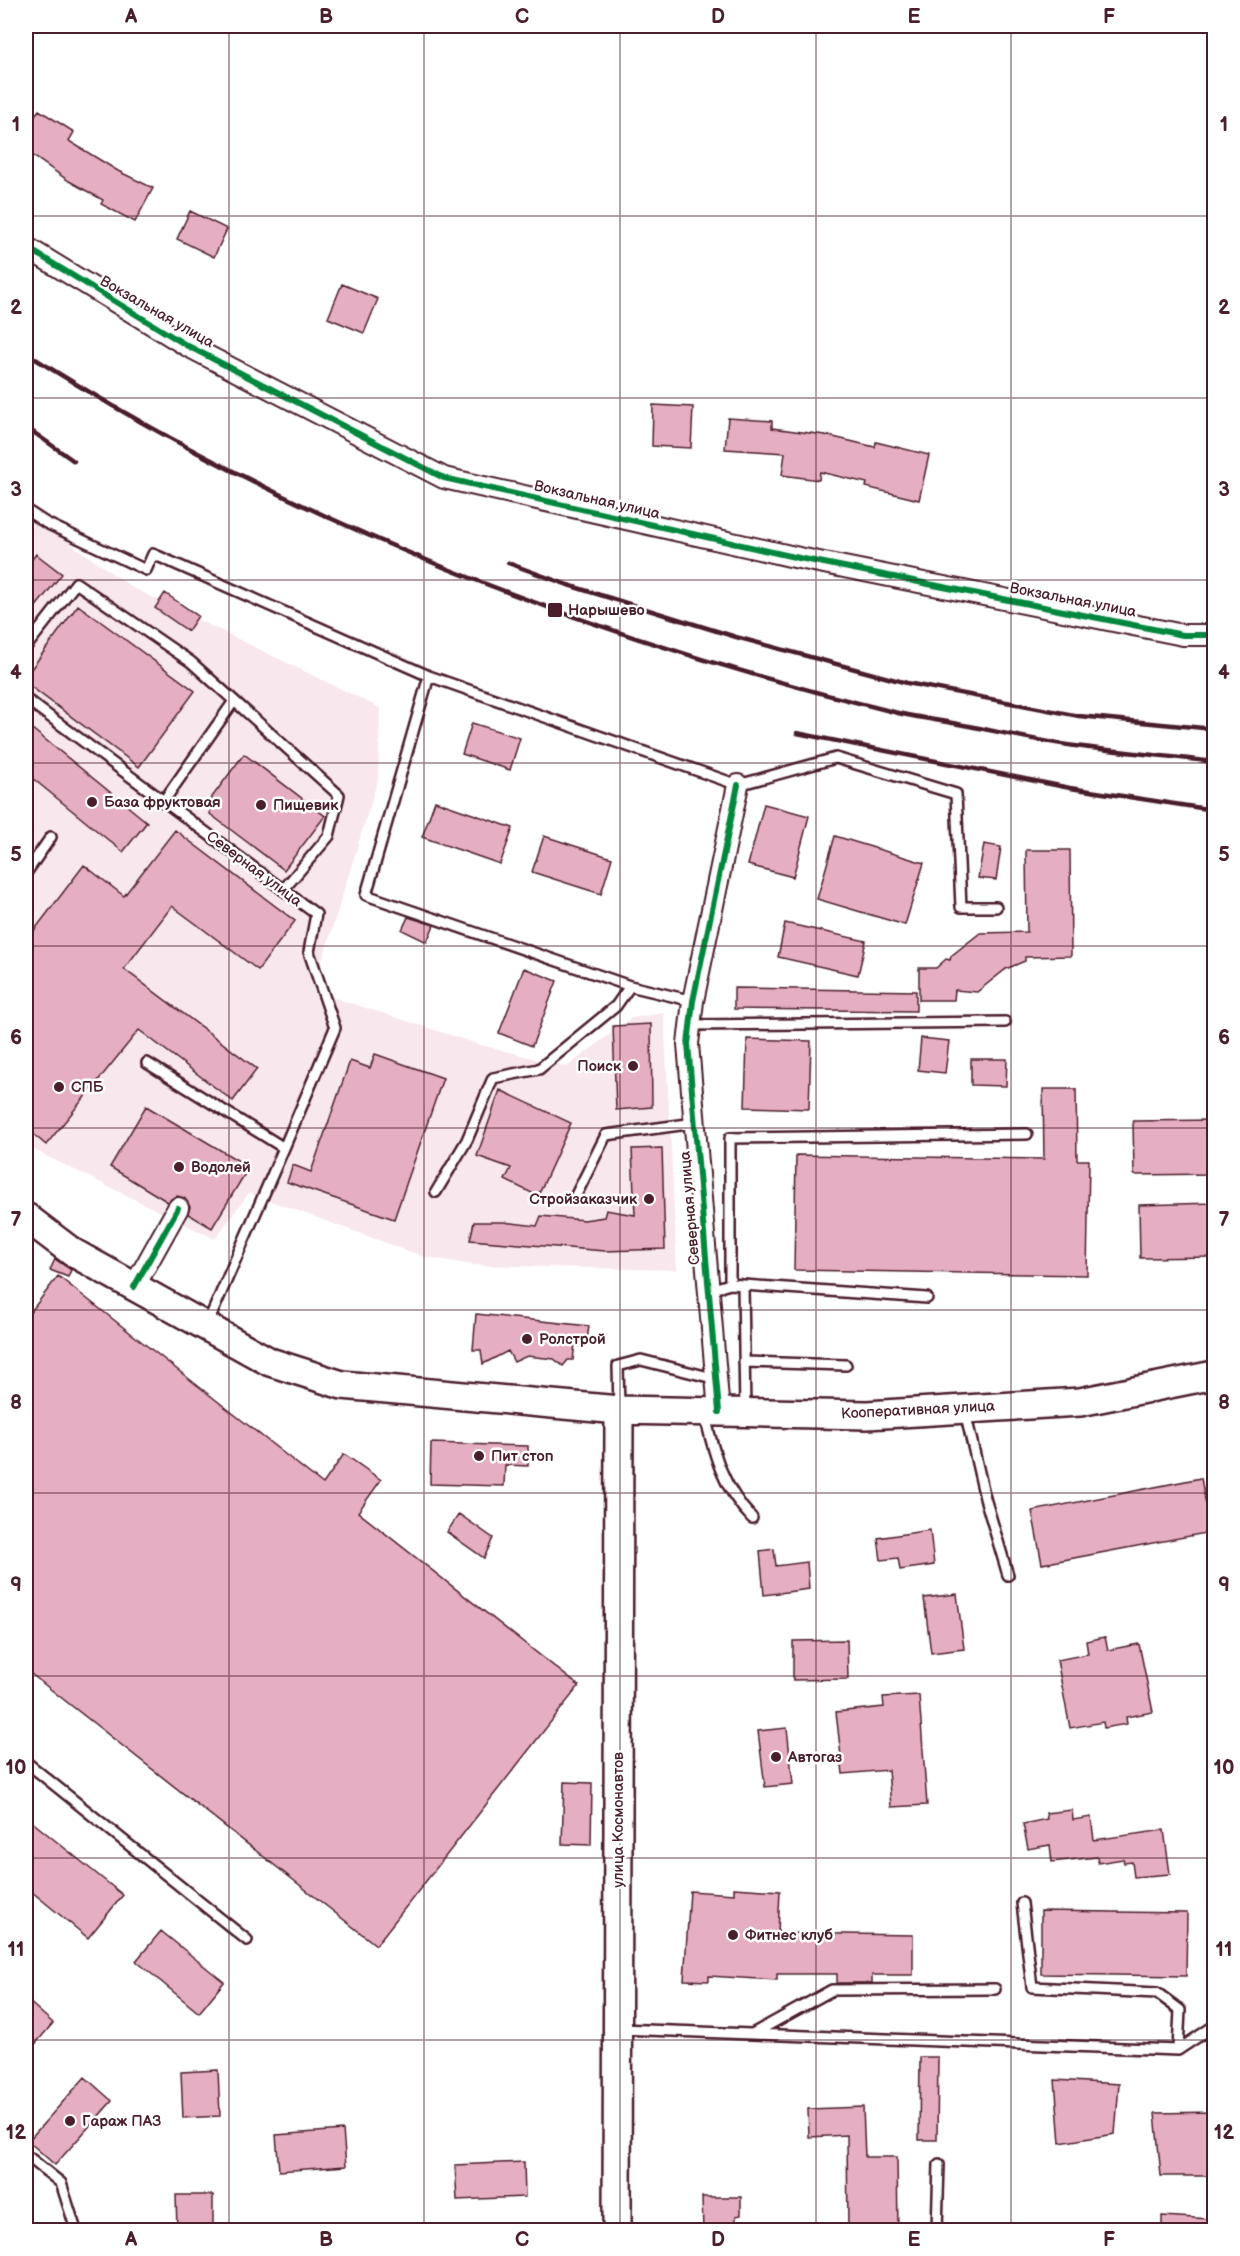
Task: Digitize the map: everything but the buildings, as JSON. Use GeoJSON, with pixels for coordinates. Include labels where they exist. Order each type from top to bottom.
{"type":"FeatureCollection","features":[{"type":"Feature","properties":{"kind":"main road"},"geometry":{"type":"LineString","coordinates":[[26,1217],[72,1252],[270,1362],[342,1385],[619,1410]]}},
{"type":"Feature","properties":{"kind":"main road","name":"Кооперативная улица"},"geometry":{"type":"LineString","coordinates":[[619,1410],[867,1415],[1080,1402],[1215,1374]]}},
{"type":"Feature","properties":{"kind":"main road","name":"улица Космонавтов"},"geometry":{"type":"LineString","coordinates":[[617,2230],[619,1410]]}},
{"type":"Feature","properties":{"kind":"street","name":"Вокзальная улица"},"geometry":{"type":"LineString","coordinates":[[26,248],[186,345],[444,478],[799,558],[1183,635],[1215,635]]}},
{"type":"Feature","properties":{"kind":"street","name":"Северная улица"},"geometry":{"type":"LineString","coordinates":[[723,1412],[717,1379],[688,1044],[693,1001],[738,785]]}},
{"type":"Feature","properties":{"kind":"street"},"geometry":{"type":"LineString","coordinates":[[134,1287],[178,1208]]}},
{"type":"Feature","properties":{"kind":"lane"},"geometry":{"type":"LineString","coordinates":[[26,510],[46,523],[146,570],[153,554],[429,676],[738,785],[836,758],[956,794],[961,907],[996,907]]}},
{"type":"Feature","properties":{"kind":"lane"},"geometry":{"type":"LineString","coordinates":[[26,647],[76,583],[191,662],[339,795],[328,836],[283,890]]}},
{"type":"Feature","properties":{"kind":"lane"},"geometry":{"type":"LineString","coordinates":[[429,676],[366,895],[630,986],[693,1001]]}},
{"type":"Feature","properties":{"kind":"lane","name":"Северная улица"},"geometry":{"type":"LineString","coordinates":[[26,699],[316,914],[309,952],[335,1028],[206,1328]]}},
{"type":"Feature","properties":{"kind":"lane"},"geometry":{"type":"LineString","coordinates":[[163,802],[234,701]]}},
{"type":"Feature","properties":{"kind":"lane"},"geometry":{"type":"LineString","coordinates":[[26,873],[51,837]]}},
{"type":"Feature","properties":{"kind":"lane"},"geometry":{"type":"LineString","coordinates":[[436,1192],[468,1140],[493,1078],[539,1069],[616,1006],[630,986]]}},
{"type":"Feature","properties":{"kind":"lane"},"geometry":{"type":"LineString","coordinates":[[690,1025],[1005,1022]]}},
{"type":"Feature","properties":{"kind":"lane"},"geometry":{"type":"LineString","coordinates":[[147,1063],[284,1148]]}},
{"type":"Feature","properties":{"kind":"lane"},"geometry":{"type":"LineString","coordinates":[[576,1195],[606,1135],[694,1124]]}},
{"type":"Feature","properties":{"kind":"lane"},"geometry":{"type":"LineString","coordinates":[[730,1284],[730,1138],[1027,1134]]}},
{"type":"Feature","properties":{"kind":"lane"},"geometry":{"type":"LineString","coordinates":[[709,1290],[730,1284],[927,1298]]}},
{"type":"Feature","properties":{"kind":"lane"},"geometry":{"type":"LineString","coordinates":[[743,1285],[744,1362],[723,1412],[713,1453],[737,1502],[752,1518]]}},
{"type":"Feature","properties":{"kind":"lane"},"geometry":{"type":"LineString","coordinates":[[619,1410],[618,1366],[641,1360],[717,1379]]}},
{"type":"Feature","properties":{"kind":"lane"},"geometry":{"type":"LineString","coordinates":[[744,1362],[846,1365]]}},
{"type":"Feature","properties":{"kind":"lane"},"geometry":{"type":"LineString","coordinates":[[964,1409],[985,1498],[1008,1575]]}},
{"type":"Feature","properties":{"kind":"lane"},"geometry":{"type":"LineString","coordinates":[[26,1762],[247,1940]]}},
{"type":"Feature","properties":{"kind":"lane"},"geometry":{"type":"LineString","coordinates":[[1022,1904],[1032,1987],[1157,1993],[1180,2010],[1178,2050]]}},
{"type":"Feature","properties":{"kind":"lane"},"geometry":{"type":"LineString","coordinates":[[752,2034],[832,1990],[995,1989]]}},
{"type":"Feature","properties":{"kind":"lane"},"geometry":{"type":"LineString","coordinates":[[618,2029],[1178,2050],[1215,2026]]}},
{"type":"Feature","properties":{"kind":"lane"},"geometry":{"type":"LineString","coordinates":[[26,2155],[61,2183],[75,2227],[72,2230]]}},
{"type":"Feature","properties":{"kind":"lane"},"geometry":{"type":"LineString","coordinates":[[937,2230],[939,2164]]}},
{"type":"Feature","properties":{"kind":"shaded area"},"geometry":{"type":"Polygon","coordinates":[[[26,512],[133,588],[380,708],[378,779],[313,991],[481,1045],[567,1067],[631,1018],[664,1013],[677,1270],[473,1265],[425,1257],[249,1193],[215,1239],[26,1146],[26,512]]]}},
{"type":"Feature","properties":{"kind":"railway"},"geometry":{"type":"LineString","coordinates":[[26,353],[126,414],[230,470],[336,521],[445,568],[556,610],[668,648],[780,682],[903,714],[1062,744],[1214,762]]}},
{"type":"Feature","properties":{"kind":"railway"},"geometry":{"type":"LineString","coordinates":[[26,427],[74,461]]}},
{"type":"Feature","properties":{"kind":"railway"},"geometry":{"type":"LineString","coordinates":[[508,563],[568,585],[736,637],[907,683],[1079,716],[1214,729]]}},
{"type":"Feature","properties":{"kind":"railway"},"geometry":{"type":"LineString","coordinates":[[797,733],[1070,788],[1214,810]]}},
{"type":"Feature","properties":{"kind":"cycle path"},"geometry":{"type":"LineString","coordinates":[[26,247],[186,345],[444,478],[799,558],[1183,635],[1214,635]]}},
{"type":"Feature","properties":{"kind":"cycle path"},"geometry":{"type":"LineString","coordinates":[[719,1412],[688,1044],[693,1001],[738,785]]}},
{"type":"Feature","properties":{"kind":"cycle path"},"geometry":{"type":"LineString","coordinates":[[134,1287],[178,1208]]}},
{"type":"Feature","properties":{"kind":"place","name":"Нарышево"},"geometry":{"type":"Point","coordinates":[555,610]}},
{"type":"Feature","properties":{"kind":"place","name":"База фруктовая"},"geometry":{"type":"Point","coordinates":[92,802]}},
{"type":"Feature","properties":{"kind":"place","name":"Пищевик"},"geometry":{"type":"Point","coordinates":[261,805]}},
{"type":"Feature","properties":{"kind":"place","name":"Поиск"},"geometry":{"type":"Point","coordinates":[633,1066]}},
{"type":"Feature","properties":{"kind":"place","name":"СПБ"},"geometry":{"type":"Point","coordinates":[59,1087]}},
{"type":"Feature","properties":{"kind":"place","name":"Водолей"},"geometry":{"type":"Point","coordinates":[179,1167]}},
{"type":"Feature","properties":{"kind":"place","name":"Стройзаказчик"},"geometry":{"type":"Point","coordinates":[649,1199]}},
{"type":"Feature","properties":{"kind":"place","name":"Ролстрой"},"geometry":{"type":"Point","coordinates":[527,1339]}},
{"type":"Feature","properties":{"kind":"place","name":"Пит стоп"},"geometry":{"type":"Point","coordinates":[479,1456]}},
{"type":"Feature","properties":{"kind":"place","name":"Автогаз"},"geometry":{"type":"Point","coordinates":[776,1757]}},
{"type":"Feature","properties":{"kind":"place","name":"Фитнес клуб"},"geometry":{"type":"Point","coordinates":[733,1935]}},
{"type":"Feature","properties":{"kind":"place","name":"Гараж ПАЗ"},"geometry":{"type":"Point","coordinates":[70,2121]}}]}
